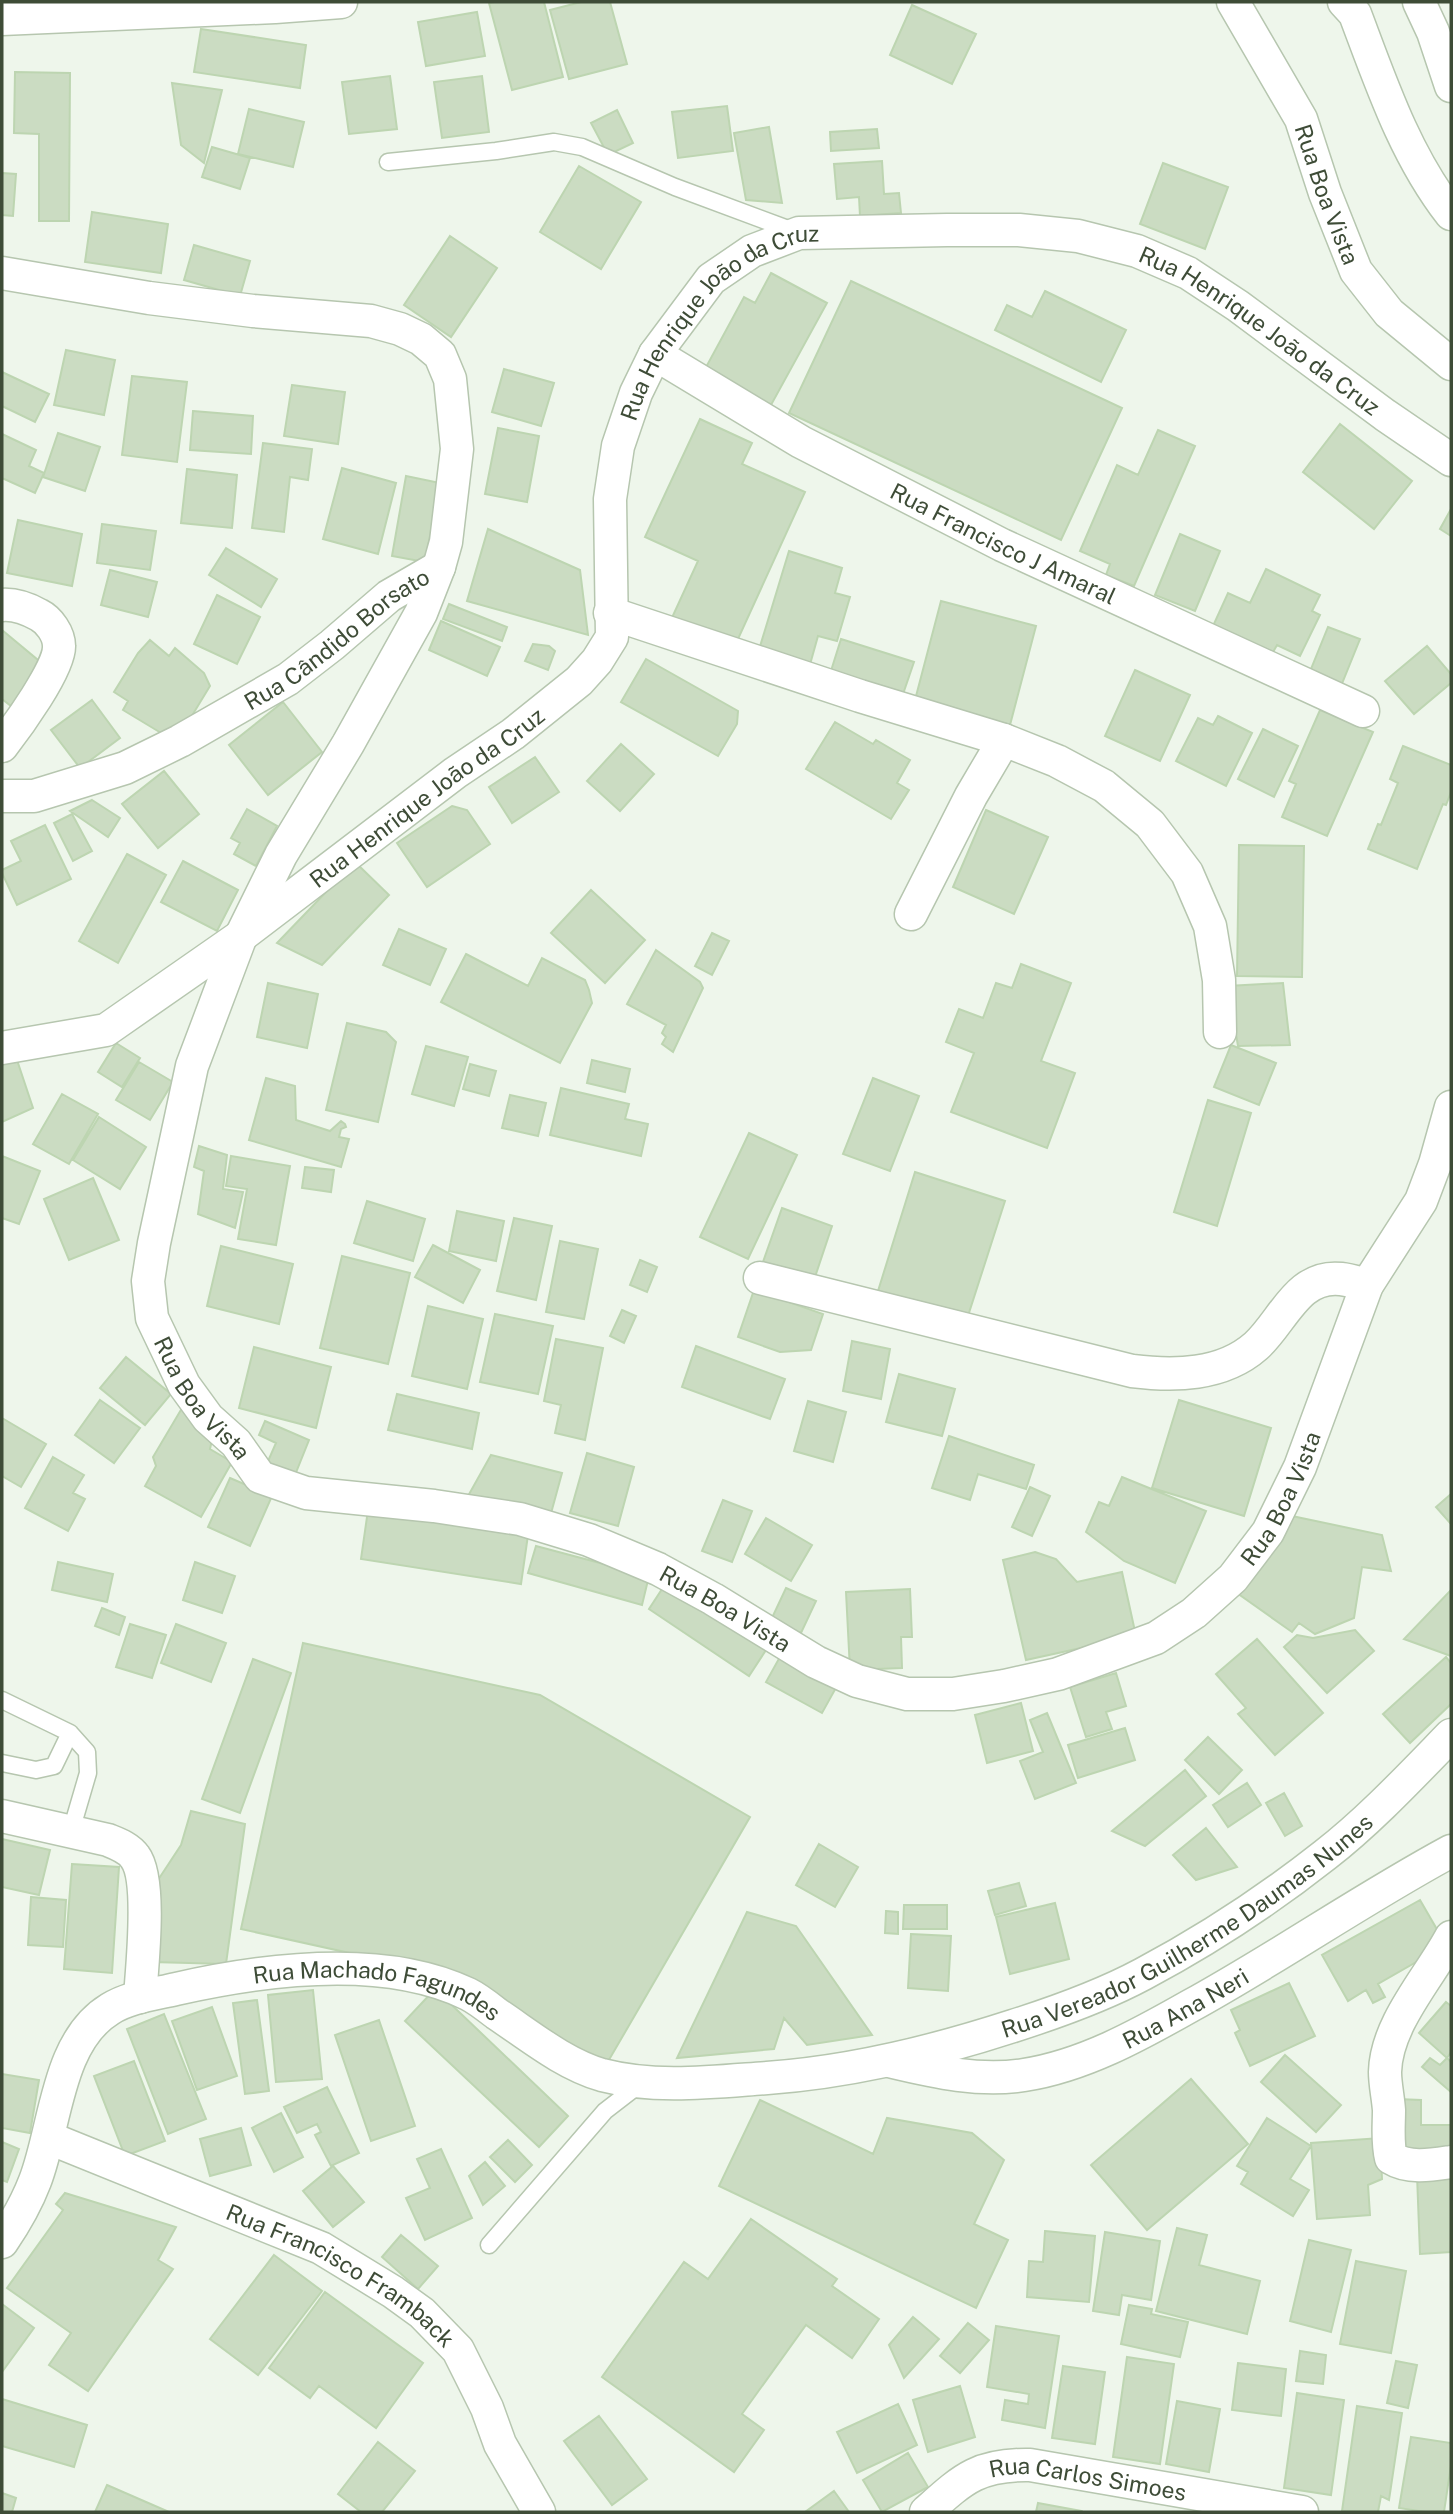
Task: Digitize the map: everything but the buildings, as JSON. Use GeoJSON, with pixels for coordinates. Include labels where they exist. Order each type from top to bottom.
{"type":"FeatureCollection","features":[{"type":"Feature","properties":{"kind":"street"},"geometry":{"type":"LineString","coordinates":[[2,19],[341,2]]}},
{"type":"Feature","properties":{"kind":"street","name":"Rua Boa Vista"},"geometry":{"type":"LineString","coordinates":[[1233,2],[1301,119],[1325,193],[1356,271],[1389,313],[1451,364]]}},
{"type":"Feature","properties":{"kind":"street"},"geometry":{"type":"LineString","coordinates":[[1344,2],[1354,14],[1396,120],[1431,187],[1451,214]]}},
{"type":"Feature","properties":{"kind":"street"},"geometry":{"type":"LineString","coordinates":[[1419,2],[1433,32],[1451,86]]}},
{"type":"Feature","properties":{"kind":"street","name":"Rua Henrique João da Cruz"},"geometry":{"type":"LineString","coordinates":[[2,1048],[106,1030],[241,936],[455,773],[513,734],[579,681],[597,661],[612,637],[610,499],[618,446],[636,393],[655,354],[711,279],[752,251],[799,233],[1019,230],[1079,236],[1137,251],[1188,273],[1238,306],[1385,415],[1451,460]]}},
{"type":"Feature","properties":{"kind":"street"},"geometry":{"type":"LineString","coordinates":[[2,273],[253,311],[371,321],[400,328],[421,339],[440,355],[450,379],[456,416],[457,449],[452,496],[446,542],[439,567]]}},
{"type":"Feature","properties":{"kind":"street","name":"Rua Francisco J Amaral"},"geometry":{"type":"LineString","coordinates":[[655,354],[801,442],[1002,545],[1363,712]]}},
{"type":"Feature","properties":{"kind":"street","name":"Rua Cândido Borsato"},"geometry":{"type":"LineString","coordinates":[[2,796],[34,796],[125,768],[180,741],[288,678],[332,645],[389,596],[439,567]]}},
{"type":"Feature","properties":{"kind":"street","name":"Rua Cândido Borsato"},"geometry":{"type":"LineString","coordinates":[[241,936],[281,855],[348,744],[415,624],[439,567]]}},
{"type":"Feature","properties":{"kind":"street"},"geometry":{"type":"LineString","coordinates":[[2,605],[23,608],[45,618],[59,645],[52,669],[30,707],[2,746]]}},
{"type":"Feature","properties":{"kind":"street"},"geometry":{"type":"LineString","coordinates":[[610,613],[860,696],[1004,740],[1057,761],[1104,786],[1150,824],[1187,873],[1210,926],[1219,980],[1220,1032]]}},
{"type":"Feature","properties":{"kind":"street"},"geometry":{"type":"LineString","coordinates":[[911,914],[971,796],[1004,740]]}},
{"type":"Feature","properties":{"kind":"street","name":"Rua Boa Vista"},"geometry":{"type":"LineString","coordinates":[[241,936],[192,1066],[162,1198],[148,1281],[152,1318],[184,1385],[208,1418],[236,1443],[260,1478],[306,1493],[434,1506],[520,1519],[589,1540],[669,1575],[713,1598],[816,1662],[857,1681],[907,1694],[953,1694],[1004,1686],[1058,1674],[1110,1656],[1156,1638],[1194,1613],[1233,1577],[1268,1532],[1300,1467],[1367,1285],[1421,1201],[1451,1107]]}},
{"type":"Feature","properties":{"kind":"street"},"geometry":{"type":"LineString","coordinates":[[760,1278],[1132,1371],[1164,1375],[1198,1372],[1228,1364],[1255,1347],[1273,1328],[1292,1301],[1311,1284],[1339,1279],[1367,1285]]}},
{"type":"Feature","properties":{"kind":"street","name":"Rua Vereador Guilherme Daumas Nunes"},"geometry":{"type":"LineString","coordinates":[[891,2061],[1060,2011],[1140,1977],[1231,1923],[1329,1853],[1411,1777],[1451,1735]]}},
{"type":"Feature","properties":{"kind":"street"},"geometry":{"type":"LineString","coordinates":[[2,1816],[71,1830],[123,1846],[137,1858],[144,1886],[145,1908],[140,1997]]}},
{"type":"Feature","properties":{"kind":"street","name":"Rua Ana Neri"},"geometry":{"type":"LineString","coordinates":[[891,2061],[942,2074],[984,2077],[1023,2075],[1070,2064],[1173,2015],[1268,1961],[1399,1879],[1451,1851]]}},
{"type":"Feature","properties":{"kind":"street"},"geometry":{"type":"LineString","coordinates":[[1451,1937],[1395,2030],[1385,2071],[1391,2158],[1399,2163],[1428,2166],[1451,2162]]}},
{"type":"Feature","properties":{"kind":"street","name":"Rua Machado Fagundes"},"geometry":{"type":"LineString","coordinates":[[2,2242],[35,2183],[67,2064],[85,2032],[109,2009],[140,1997],[213,1981],[331,1968],[385,1972],[427,1980],[469,1995],[549,2050],[598,2074],[642,2083],[694,2083],[795,2076],[891,2061]]}},
{"type":"Feature","properties":{"kind":"street","name":"Rua Francisco Framback"},"geometry":{"type":"LineString","coordinates":[[49,2138],[321,2248],[422,2313],[458,2350],[487,2408],[500,2444],[538,2512]]}},
{"type":"Feature","properties":{"kind":"street","name":"Rua Carlos Simoes"},"geometry":{"type":"LineString","coordinates":[[926,2512],[957,2484],[978,2471],[1005,2465],[1030,2465],[1302,2512]]}},
{"type":"Feature","properties":{"kind":"lane"},"geometry":{"type":"LineString","coordinates":[[388,162],[554,142],[582,147],[662,181],[799,233]]}},
{"type":"Feature","properties":{"kind":"lane"},"geometry":{"type":"LineString","coordinates":[[2,1700],[70,1733],[87,1752],[88,1773],[71,1830]]}},
{"type":"Feature","properties":{"kind":"lane"},"geometry":{"type":"LineString","coordinates":[[2,1763],[36,1770],[54,1766],[70,1733]]}},
{"type":"Feature","properties":{"kind":"lane"},"geometry":{"type":"LineString","coordinates":[[489,2245],[605,2111],[642,2083]]}}]}
